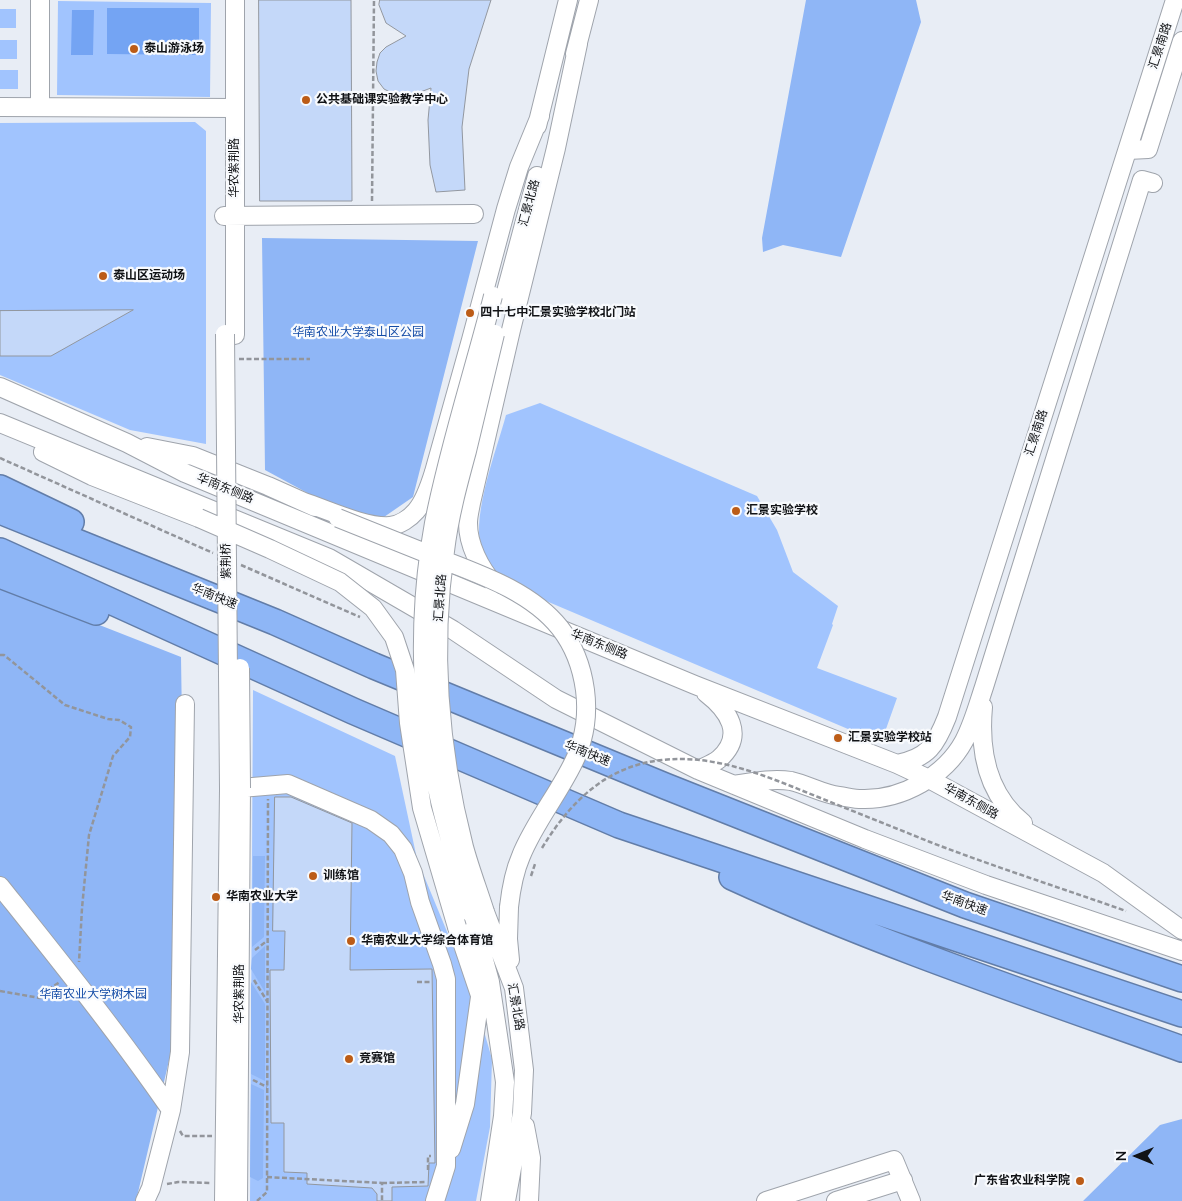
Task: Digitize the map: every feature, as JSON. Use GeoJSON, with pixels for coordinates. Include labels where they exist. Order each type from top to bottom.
{"type":"FeatureCollection","features":[{"type":"Feature","properties":{"kind":"highway"},"geometry":{"type":"LineString","coordinates":[[0,488],[275,622]]}},
{"type":"Feature","properties":{"kind":"highway","name":"华南快速"},"geometry":{"type":"LineString","coordinates":[[0,510],[275,622],[374,666],[665,786],[956,902],[1182,979]]}},
{"type":"Feature","properties":{"kind":"highway"},"geometry":{"type":"LineString","coordinates":[[0,552],[353,711],[619,825],[783,900],[868,935],[1182,1049]]}},
{"type":"Feature","properties":{"kind":"highway"},"geometry":{"type":"LineString","coordinates":[[0,575],[353,711]]}},
{"type":"Feature","properties":{"kind":"highway"},"geometry":{"type":"LineString","coordinates":[[619,825],[1182,1014]]}},
{"type":"Feature","properties":{"kind":"highway"},"geometry":{"type":"LineString","coordinates":[[1130,961],[1182,967]]}},
{"type":"Feature","properties":{"kind":"street"},"geometry":{"type":"LineString","coordinates":[[40,0],[40,107]]}},
{"type":"Feature","properties":{"kind":"street","name":"华农紫荆路"},"geometry":{"type":"LineString","coordinates":[[223,0],[229,108],[230,335]]}},
{"type":"Feature","properties":{"kind":"street","name":"华农紫荆路"},"geometry":{"type":"LineString","coordinates":[[229,108],[235,0]]}},
{"type":"Feature","properties":{"kind":"street","name":"汇景北路"},"geometry":{"type":"LineString","coordinates":[[490,1201],[503,1116],[505,1082],[478,912],[451,788],[443,738],[438,653],[440,600],[445,550],[498,297],[568,0]]}},
{"type":"Feature","properties":{"kind":"street","name":"汇景北路"},"geometry":{"type":"LineString","coordinates":[[498,297],[578,44],[589,0]]}},
{"type":"Feature","properties":{"kind":"street","name":"汇景南路"},"geometry":{"type":"LineString","coordinates":[[897,764],[911,761],[925,754],[934,744],[947,716],[1176,0]]}},
{"type":"Feature","properties":{"kind":"street","name":"汇景南路"},"geometry":{"type":"LineString","coordinates":[[1128,150],[1148,149],[1182,41]]}},
{"type":"Feature","properties":{"kind":"street"},"geometry":{"type":"LineString","coordinates":[[546,623],[501,593],[490,580],[476,556],[468,523],[510,330],[556,148],[578,44]]}},
{"type":"Feature","properties":{"kind":"street"},"geometry":{"type":"LineString","coordinates":[[0,107],[229,108]]}},
{"type":"Feature","properties":{"kind":"street"},"geometry":{"type":"LineString","coordinates":[[304,502],[372,525],[391,526],[402,523],[417,510],[427,492],[434,472],[510,193],[540,116]]}},
{"type":"Feature","properties":{"kind":"street","name":"汇景南路"},"geometry":{"type":"LineString","coordinates":[[984,687],[1142,180],[1153,183]]}},
{"type":"Feature","properties":{"kind":"street"},"geometry":{"type":"LineString","coordinates":[[229,216],[474,214]]}},
{"type":"Feature","properties":{"kind":"street","name":"紫荆桥"},"geometry":{"type":"LineString","coordinates":[[230,335],[235,359],[235,788]]}},
{"type":"Feature","properties":{"kind":"street","name":"紫荆桥"},"geometry":{"type":"LineString","coordinates":[[230,335],[235,788]]}},
{"type":"Feature","properties":{"kind":"street"},"geometry":{"type":"LineString","coordinates":[[1061,357],[1084,364]]}},
{"type":"Feature","properties":{"kind":"street","name":"华南东侧路"},"geometry":{"type":"LineString","coordinates":[[0,387],[127,443],[186,473],[695,685],[897,764],[1103,873],[1182,930]]}},
{"type":"Feature","properties":{"kind":"street","name":"华南东侧路"},"geometry":{"type":"LineString","coordinates":[[0,422],[329,558],[453,630],[556,699],[698,770],[865,839],[986,885],[1182,951]]}},
{"type":"Feature","properties":{"kind":"street"},"geometry":{"type":"LineString","coordinates":[[0,429],[92,476],[270,548],[340,582],[374,608],[394,637],[405,670],[409,723],[422,808],[457,927],[502,1057]]}},
{"type":"Feature","properties":{"kind":"street"},"geometry":{"type":"LineString","coordinates":[[127,443],[193,456],[338,518],[474,572],[516,592],[546,614],[559,627],[575,654],[581,669],[586,697],[585,729],[569,772],[520,856],[511,889],[509,907],[508,939],[514,988]]}},
{"type":"Feature","properties":{"kind":"street"},"geometry":{"type":"LineString","coordinates":[[695,685],[723,708],[729,716],[733,727],[732,738],[727,749],[719,759],[698,770]]}},
{"type":"Feature","properties":{"kind":"street"},"geometry":{"type":"LineString","coordinates":[[734,785],[776,780],[790,781],[836,796],[862,799],[887,797],[909,789],[942,769],[964,742],[984,687]]}},
{"type":"Feature","properties":{"kind":"street"},"geometry":{"type":"LineString","coordinates":[[984,687],[981,731],[983,749],[994,786],[1002,803],[1013,815],[1049,844]]}},
{"type":"Feature","properties":{"kind":"street"},"geometry":{"type":"LineString","coordinates":[[145,1201],[151,1188],[171,1110],[180,1052],[185,704]]}},
{"type":"Feature","properties":{"kind":"street"},"geometry":{"type":"LineString","coordinates":[[235,788],[288,784],[371,820],[391,834],[403,848],[413,873],[420,902],[446,979],[439,1161],[435,1201]]}},
{"type":"Feature","properties":{"kind":"street","name":"华农紫荆路"},"geometry":{"type":"LineString","coordinates":[[224,1201],[235,788]]}},
{"type":"Feature","properties":{"kind":"street","name":"华农紫荆路"},"geometry":{"type":"LineString","coordinates":[[235,788],[238,1201]]}},
{"type":"Feature","properties":{"kind":"street"},"geometry":{"type":"LineString","coordinates":[[0,886],[80,985],[146,1073],[171,1110]]}},
{"type":"Feature","properties":{"kind":"street","name":"汇景北路"},"geometry":{"type":"LineString","coordinates":[[478,912],[514,988],[524,1070],[522,1113],[506,1201]]}},
{"type":"Feature","properties":{"kind":"street"},"geometry":{"type":"LineString","coordinates":[[439,1161],[465,1104],[480,997]]}},
{"type":"Feature","properties":{"kind":"street"},"geometry":{"type":"LineString","coordinates":[[522,1113],[531,1158],[529,1201]]}},
{"type":"Feature","properties":{"kind":"street"},"geometry":{"type":"LineString","coordinates":[[766,1201],[894,1160],[911,1201]]}},
{"type":"Feature","properties":{"kind":"street"},"geometry":{"type":"LineString","coordinates":[[836,1201],[903,1180]]}},
{"type":"Feature","properties":{"kind":"path"},"geometry":{"type":"LineString","coordinates":[[372,215],[374,0]]}},
{"type":"Feature","properties":{"kind":"path"},"geometry":{"type":"LineString","coordinates":[[235,359],[310,359]]}},
{"type":"Feature","properties":{"kind":"path"},"geometry":{"type":"LineString","coordinates":[[0,458],[216,554]]}},
{"type":"Feature","properties":{"kind":"path"},"geometry":{"type":"LineString","coordinates":[[234,562],[361,618]]}},
{"type":"Feature","properties":{"kind":"path"},"geometry":{"type":"LineString","coordinates":[[0,656],[4,654],[66,706],[108,719],[119,720],[130,727],[130,737],[113,756],[89,835],[79,952],[80,985],[62,981],[44,992],[40,998],[0,991]]}},
{"type":"Feature","properties":{"kind":"path"},"geometry":{"type":"LineString","coordinates":[[540,851],[565,814],[595,785],[636,764],[662,760],[695,759],[747,769],[933,843],[1126,911]]}},
{"type":"Feature","properties":{"kind":"path"},"geometry":{"type":"LineString","coordinates":[[257,1201],[267,1192],[268,792]]}},
{"type":"Feature","properties":{"kind":"path"},"geometry":{"type":"LineString","coordinates":[[529,882],[538,858]]}},
{"type":"Feature","properties":{"kind":"path"},"geometry":{"type":"LineString","coordinates":[[254,950],[268,940]]}},
{"type":"Feature","properties":{"kind":"path"},"geometry":{"type":"LineString","coordinates":[[253,978],[268,1003]]}},
{"type":"Feature","properties":{"kind":"path"},"geometry":{"type":"LineString","coordinates":[[417,982],[431,982]]}},
{"type":"Feature","properties":{"kind":"path"},"geometry":{"type":"LineString","coordinates":[[247,1077],[267,1087]]}},
{"type":"Feature","properties":{"kind":"path"},"geometry":{"type":"LineString","coordinates":[[171,1110],[182,1136],[216,1136]]}},
{"type":"Feature","properties":{"kind":"path"},"geometry":{"type":"LineString","coordinates":[[428,1174],[428,1156],[439,1161]]}},
{"type":"Feature","properties":{"kind":"path"},"geometry":{"type":"LineString","coordinates":[[267,1177],[382,1183],[428,1182]]}},
{"type":"Feature","properties":{"kind":"path"},"geometry":{"type":"LineString","coordinates":[[178,1182],[215,1183]]}},
{"type":"Feature","properties":{"kind":"path"},"geometry":{"type":"LineString","coordinates":[[382,1183],[382,1201]]}},
{"type":"Feature","properties":{"kind":"shaded area","name":"泰山游泳场"},"geometry":{"type":"Polygon","coordinates":[[[58,1],[211,3],[210,97],[57,95],[58,1]]]}},
{"type":"Feature","properties":{"kind":"shaded area"},"geometry":{"type":"Polygon","coordinates":[[[107,8],[199,8],[199,55],[107,54],[107,8]]]}},
{"type":"Feature","properties":{"kind":"shaded area"},"geometry":{"type":"Polygon","coordinates":[[[0,9],[16,9],[16,28],[0,28],[0,9]]]}},
{"type":"Feature","properties":{"kind":"shaded area"},"geometry":{"type":"Polygon","coordinates":[[[72,10],[94,10],[93,55],[71,55],[72,10]]]}},
{"type":"Feature","properties":{"kind":"shaded area"},"geometry":{"type":"Polygon","coordinates":[[[0,40],[17,40],[17,59],[0,59],[0,40]]]}},
{"type":"Feature","properties":{"kind":"shaded area"},"geometry":{"type":"Polygon","coordinates":[[[0,70],[18,70],[18,89],[0,89],[0,70]]]}},
{"type":"Feature","properties":{"kind":"shaded area","name":"泰山区运动场"},"geometry":{"type":"Polygon","coordinates":[[[195,122],[206,131],[206,444],[130,430],[0,375],[0,123],[195,122]]]}},
{"type":"Feature","properties":{"kind":"shaded area"},"geometry":{"type":"Polygon","coordinates":[[[540,403],[757,496],[777,530],[793,572],[838,606],[817,668],[897,698],[881,743],[499,581],[484,556],[479,533],[487,481],[506,415],[540,403]]]}},
{"type":"Feature","properties":{"kind":"shaded area","name":"华南农业大学综合体育馆"},"geometry":{"type":"Polygon","coordinates":[[[253,690],[395,756],[417,859],[474,997],[492,1059],[490,1127],[476,1201],[250,1201],[253,690]]]}},
{"type":"Feature","properties":{"kind":"green space"},"geometry":{"type":"Polygon","coordinates":[[[806,0],[916,0],[921,22],[841,257],[783,245],[763,252],[762,238],[806,0]]]}},
{"type":"Feature","properties":{"kind":"green space","name":"华南农业大学泰山区公园"},"geometry":{"type":"Polygon","coordinates":[[[262,238],[478,241],[413,497],[384,517],[350,516],[265,470],[262,238]]]}},
{"type":"Feature","properties":{"kind":"green space","name":"华南农业大学树木园"},"geometry":{"type":"Polygon","coordinates":[[[0,586],[181,657],[187,1051],[171,1052],[136,1201],[0,1201],[0,586]]]}},
{"type":"Feature","properties":{"kind":"green space"},"geometry":{"type":"Polygon","coordinates":[[[253,856],[265,856],[264,937],[252,947],[253,856]]]}},
{"type":"Feature","properties":{"kind":"green space"},"geometry":{"type":"Polygon","coordinates":[[[265,946],[265,992],[251,969],[252,958],[265,946]]]}},
{"type":"Feature","properties":{"kind":"green space"},"geometry":{"type":"Polygon","coordinates":[[[251,982],[265,1004],[265,1081],[251,1074],[251,982]]]}},
{"type":"Feature","properties":{"kind":"green space"},"geometry":{"type":"Polygon","coordinates":[[[251,1084],[264,1090],[263,1178],[258,1181],[250,1177],[251,1084]]]}},
{"type":"Feature","properties":{"kind":"green space"},"geometry":{"type":"Polygon","coordinates":[[[1182,1119],[1182,1201],[1083,1201],[1160,1125],[1182,1119]]]}},
{"type":"Feature","properties":{"kind":"building","name":"公共基础课实验教学中心"},"geometry":{"type":"Polygon","coordinates":[[[259,0],[351,0],[352,201],[260,201],[259,0]]]}},
{"type":"Feature","properties":{"kind":"building"},"geometry":{"type":"Polygon","coordinates":[[[380,0],[491,0],[469,69],[462,127],[465,190],[436,192],[430,165],[428,120],[431,88],[407,97],[398,96],[384,89],[378,81],[376,71],[380,53],[386,47],[406,36],[386,23],[379,5],[380,0]]]}},
{"type":"Feature","properties":{"kind":"building"},"geometry":{"type":"Polygon","coordinates":[[[133,310],[51,356],[0,356],[0,311],[133,310]]]}},
{"type":"Feature","properties":{"kind":"building","name":"竞赛馆"},"geometry":{"type":"Polygon","coordinates":[[[275,797],[291,797],[352,823],[350,970],[432,969],[435,1163],[429,1163],[428,1186],[392,1187],[392,1201],[377,1201],[377,1194],[372,1188],[307,1184],[307,1173],[284,1172],[284,1123],[271,1123],[270,970],[284,970],[285,931],[273,931],[275,797]]]}},
{"type":"Feature","properties":{"kind":"place","name":"泰山游泳场"},"geometry":{"type":"Point","coordinates":[134,49]}},
{"type":"Feature","properties":{"kind":"place","name":"公共基础课实验教学中心"},"geometry":{"type":"Point","coordinates":[306,100]}},
{"type":"Feature","properties":{"kind":"place","name":"泰山区运动场"},"geometry":{"type":"Point","coordinates":[103,276]}},
{"type":"Feature","properties":{"kind":"place","name":"四十七中汇景实验学校北门站"},"geometry":{"type":"Point","coordinates":[470,313]}},
{"type":"Feature","properties":{"kind":"place","name":"汇景实验学校"},"geometry":{"type":"Point","coordinates":[736,511]}},
{"type":"Feature","properties":{"kind":"place","name":"汇景实验学校站"},"geometry":{"type":"Point","coordinates":[838,738]}},
{"type":"Feature","properties":{"kind":"place","name":"训练馆"},"geometry":{"type":"Point","coordinates":[313,876]}},
{"type":"Feature","properties":{"kind":"place","name":"华南农业大学"},"geometry":{"type":"Point","coordinates":[216,897]}},
{"type":"Feature","properties":{"kind":"place","name":"华南农业大学综合体育馆"},"geometry":{"type":"Point","coordinates":[351,941]}},
{"type":"Feature","properties":{"kind":"place","name":"竞赛馆"},"geometry":{"type":"Point","coordinates":[349,1059]}},
{"type":"Feature","properties":{"kind":"place","name":"广东省农业科学院"},"geometry":{"type":"Point","coordinates":[1080,1181]}}]}
